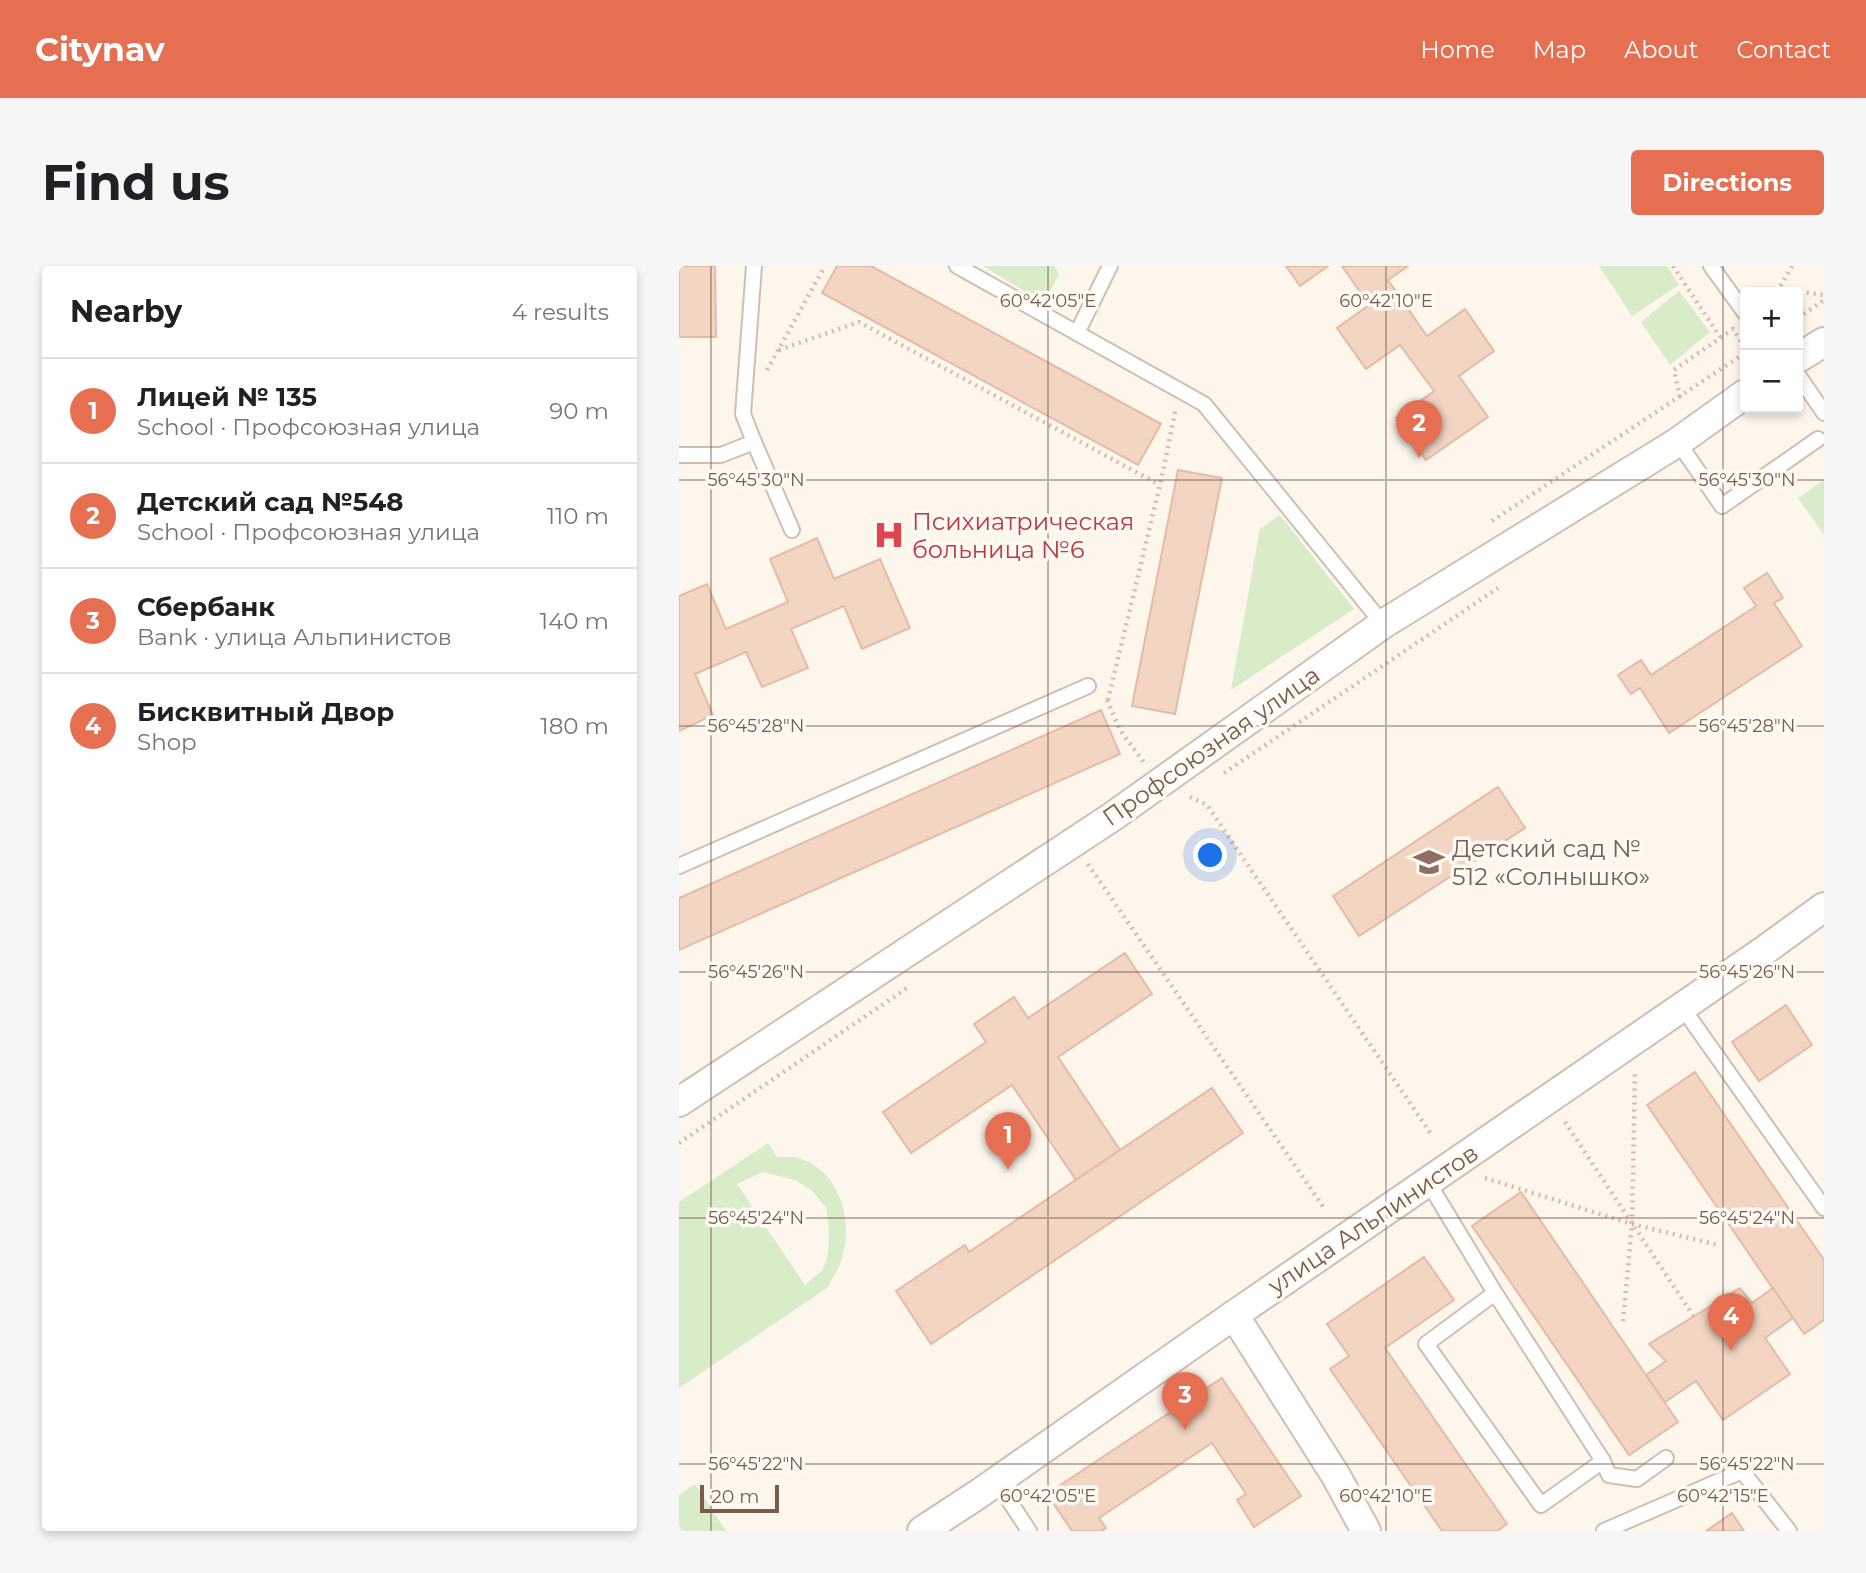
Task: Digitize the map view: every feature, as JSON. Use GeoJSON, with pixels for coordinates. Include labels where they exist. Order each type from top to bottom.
{"type":"FeatureCollection","features":[{"type":"Feature","properties":{"kind":"street"},"geometry":{"type":"LineString","coordinates":[[1803,355],[1824,342]]}},
{"type":"Feature","properties":{"kind":"street","name":"Профсоюзная улица"},"geometry":{"type":"LineString","coordinates":[[679,1102],[1112,817],[1383,624],[1678,442],[1740,398]]}},
{"type":"Feature","properties":{"kind":"street","name":"улица Альпинистов"},"geometry":{"type":"LineString","coordinates":[[922,1531],[997,1482],[1824,907]]}},
{"type":"Feature","properties":{"kind":"street"},"geometry":{"type":"LineString","coordinates":[[1234,1315],[1336,1476],[1366,1531]]}},
{"type":"Feature","properties":{"kind":"lane"},"geometry":{"type":"LineString","coordinates":[[754,266],[743,414],[792,530]]}},
{"type":"Feature","properties":{"kind":"lane"},"geometry":{"type":"LineString","coordinates":[[957,266],[1205,404],[1383,624]]}},
{"type":"Feature","properties":{"kind":"lane"},"geometry":{"type":"LineString","coordinates":[[1077,333],[1109,266]]}},
{"type":"Feature","properties":{"kind":"lane"},"geometry":{"type":"LineString","coordinates":[[1711,266],[1740,306]]}},
{"type":"Feature","properties":{"kind":"lane"},"geometry":{"type":"LineString","coordinates":[[1803,382],[1824,413]]}},
{"type":"Feature","properties":{"kind":"lane"},"geometry":{"type":"LineString","coordinates":[[1678,442],[1722,506],[1818,439]]}},
{"type":"Feature","properties":{"kind":"lane"},"geometry":{"type":"LineString","coordinates":[[679,455],[721,455],[754,442]]}},
{"type":"Feature","properties":{"kind":"lane"},"geometry":{"type":"LineString","coordinates":[[679,866],[1088,686]]}},
{"type":"Feature","properties":{"kind":"lane"},"geometry":{"type":"LineString","coordinates":[[1682,1007],[1824,1208]]}},
{"type":"Feature","properties":{"kind":"lane"},"geometry":{"type":"LineString","coordinates":[[1428,1182],[1495,1293],[1603,1461],[1609,1475],[1637,1479],[1666,1458]]}},
{"type":"Feature","properties":{"kind":"lane"},"geometry":{"type":"LineString","coordinates":[[1495,1293],[1426,1344],[1541,1505],[1603,1461]]}},
{"type":"Feature","properties":{"kind":"lane"},"geometry":{"type":"LineString","coordinates":[[1604,1531],[1742,1471],[1789,1531]]}},
{"type":"Feature","properties":{"kind":"lane"},"geometry":{"type":"LineString","coordinates":[[997,1482],[1029,1531]]}},
{"type":"Feature","properties":{"kind":"path"},"geometry":{"type":"LineString","coordinates":[[767,371],[825,266]]}},
{"type":"Feature","properties":{"kind":"path"},"geometry":{"type":"LineString","coordinates":[[1673,266],[1720,337]]}},
{"type":"Feature","properties":{"kind":"path"},"geometry":{"type":"LineString","coordinates":[[1780,287],[1792,266]]}},
{"type":"Feature","properties":{"kind":"path"},"geometry":{"type":"LineString","coordinates":[[1732,295],[1740,289]]}},
{"type":"Feature","properties":{"kind":"path"},"geometry":{"type":"LineString","coordinates":[[1803,294],[1824,297]]}},
{"type":"Feature","properties":{"kind":"path"},"geometry":{"type":"LineString","coordinates":[[1803,314],[1824,297]]}},
{"type":"Feature","properties":{"kind":"path"},"geometry":{"type":"LineString","coordinates":[[779,350],[859,322],[1160,485]]}},
{"type":"Feature","properties":{"kind":"path"},"geometry":{"type":"LineString","coordinates":[[1680,397],[1674,370],[1733,330],[1740,340]]}},
{"type":"Feature","properties":{"kind":"path"},"geometry":{"type":"LineString","coordinates":[[1487,525],[1740,356]]}},
{"type":"Feature","properties":{"kind":"path"},"geometry":{"type":"LineString","coordinates":[[1108,700],[1180,391]]}},
{"type":"Feature","properties":{"kind":"path"},"geometry":{"type":"LineString","coordinates":[[1224,774],[1508,581]]}},
{"type":"Feature","properties":{"kind":"path"},"geometry":{"type":"LineString","coordinates":[[1088,686],[1108,700],[1120,730],[1151,773]]}},
{"type":"Feature","properties":{"kind":"path"},"geometry":{"type":"LineString","coordinates":[[1179,804],[1202,789]]}},
{"type":"Feature","properties":{"kind":"path"},"geometry":{"type":"LineString","coordinates":[[1190,797],[1207,805],[1431,1133]]}},
{"type":"Feature","properties":{"kind":"path"},"geometry":{"type":"LineString","coordinates":[[1099,857],[1088,864],[1324,1208]]}},
{"type":"Feature","properties":{"kind":"path"},"geometry":{"type":"LineString","coordinates":[[679,1143],[918,981]]}},
{"type":"Feature","properties":{"kind":"path"},"geometry":{"type":"LineString","coordinates":[[1623,1321],[1632,1224],[1635,1074]]}},
{"type":"Feature","properties":{"kind":"path"},"geometry":{"type":"LineString","coordinates":[[1565,1122],[1694,1317]]}},
{"type":"Feature","properties":{"kind":"path"},"geometry":{"type":"LineString","coordinates":[[1485,1178],[1632,1224],[1718,1245]]}},
{"type":"Feature","properties":{"kind":"green space"},"geometry":{"type":"Polygon","coordinates":[[[983,266],[1055,266],[1059,275],[1043,303],[983,266]]]}},
{"type":"Feature","properties":{"kind":"green space"},"geometry":{"type":"Polygon","coordinates":[[[1599,266],[1667,266],[1679,285],[1632,316],[1599,266]]]}},
{"type":"Feature","properties":{"kind":"green space"},"geometry":{"type":"Polygon","coordinates":[[[1679,291],[1710,332],[1670,365],[1641,322],[1679,291]]]}},
{"type":"Feature","properties":{"kind":"green space"},"geometry":{"type":"Polygon","coordinates":[[[1824,480],[1824,535],[1798,498],[1824,480]]]}},
{"type":"Feature","properties":{"kind":"green space"},"geometry":{"type":"Polygon","coordinates":[[[1280,515],[1354,609],[1231,690],[1260,529],[1280,515]]]}},
{"type":"Feature","properties":{"kind":"green space"},"geometry":{"type":"Polygon","coordinates":[[[768,1143],[777,1157],[799,1158],[826,1175],[841,1202],[846,1233],[840,1264],[827,1288],[679,1388],[679,1202],[768,1143]],[[763,1172],[737,1184],[805,1285],[823,1270],[828,1254],[829,1230],[826,1207],[811,1190],[795,1180],[763,1172]]]}},
{"type":"Feature","properties":{"kind":"green space"},"geometry":{"type":"Polygon","coordinates":[[[695,1484],[726,1531],[679,1531],[679,1495],[695,1484]]]}},
{"type":"Feature","properties":{"kind":"building"},"geometry":{"type":"Polygon","coordinates":[[[679,266],[715,266],[716,337],[679,337],[679,266]]]}},
{"type":"Feature","properties":{"kind":"building"},"geometry":{"type":"Polygon","coordinates":[[[837,266],[871,266],[1161,424],[1138,465],[822,293],[837,266]]]}},
{"type":"Feature","properties":{"kind":"building"},"geometry":{"type":"Polygon","coordinates":[[[1286,266],[1328,266],[1300,286],[1286,266]]]}},
{"type":"Feature","properties":{"kind":"building"},"geometry":{"type":"Polygon","coordinates":[[[1342,266],[1408,266],[1388,280],[1427,336],[1465,309],[1494,351],[1459,376],[1488,417],[1426,460],[1396,418],[1434,391],[1400,345],[1366,369],[1337,328],[1369,305],[1342,266]]]}},
{"type":"Feature","properties":{"kind":"building"},"geometry":{"type":"Polygon","coordinates":[[[1178,470],[1222,478],[1175,714],[1132,706],[1178,470]]]}},
{"type":"Feature","properties":{"kind":"building"},"geometry":{"type":"Polygon","coordinates":[[[817,538],[834,579],[880,559],[910,628],[862,649],[844,606],[791,629],[808,668],[762,687],[746,652],[695,674],[713,715],[679,731],[679,596],[707,584],[726,629],[788,602],[770,559],[817,538]]]}},
{"type":"Feature","properties":{"kind":"building"},"geometry":{"type":"Polygon","coordinates":[[[1767,573],[1783,598],[1774,603],[1802,646],[1669,733],[1640,688],[1631,694],[1618,675],[1641,660],[1651,675],[1756,606],[1744,588],[1767,573]]]}},
{"type":"Feature","properties":{"kind":"building"},"geometry":{"type":"Polygon","coordinates":[[[1101,710],[1120,754],[679,950],[679,898],[1101,710]]]}},
{"type":"Feature","properties":{"kind":"building"},"geometry":{"type":"Polygon","coordinates":[[[1498,787],[1525,828],[1359,936],[1333,896],[1498,787]]]}},
{"type":"Feature","properties":{"kind":"building"},"geometry":{"type":"Polygon","coordinates":[[[1125,953],[1152,994],[1058,1057],[1120,1150],[1076,1180],[1012,1085],[911,1153],[883,1112],[986,1042],[974,1024],[1014,997],[1028,1018],[1125,953]]]}},
{"type":"Feature","properties":{"kind":"building"},"geometry":{"type":"Polygon","coordinates":[[[1786,1005],[1812,1045],[1759,1081],[1732,1042],[1786,1005]]]}},
{"type":"Feature","properties":{"kind":"building"},"geometry":{"type":"Polygon","coordinates":[[[1695,1072],[1824,1260],[1824,1320],[1804,1334],[1647,1105],[1695,1072]]]}},
{"type":"Feature","properties":{"kind":"building"},"geometry":{"type":"Polygon","coordinates":[[[1212,1088],[1243,1133],[931,1344],[896,1291],[965,1245],[969,1252],[1212,1088]]]}},
{"type":"Feature","properties":{"kind":"building"},"geometry":{"type":"Polygon","coordinates":[[[1521,1192],[1678,1422],[1629,1455],[1472,1226],[1521,1192]]]}},
{"type":"Feature","properties":{"kind":"building"},"geometry":{"type":"Polygon","coordinates":[[[1424,1257],[1454,1300],[1385,1348],[1507,1524],[1497,1531],[1442,1531],[1330,1369],[1349,1356],[1327,1324],[1424,1257]]]}},
{"type":"Feature","properties":{"kind":"building"},"geometry":{"type":"Polygon","coordinates":[[[1740,1288],[1752,1303],[1773,1288],[1793,1318],[1765,1338],[1790,1374],[1723,1420],[1696,1381],[1665,1402],[1646,1375],[1666,1361],[1649,1344],[1740,1288]]]}},
{"type":"Feature","properties":{"kind":"building"},"geometry":{"type":"Polygon","coordinates":[[[1222,1378],[1301,1496],[1254,1527],[1237,1500],[1246,1494],[1212,1443],[1099,1518],[1106,1528],[1101,1531],[1072,1531],[1047,1494],[1222,1378]]]}},
{"type":"Feature","properties":{"kind":"building"},"geometry":{"type":"Polygon","coordinates":[[[1732,1513],[1744,1531],[1706,1531],[1732,1513]]]}},
{"type":"Feature","properties":{"kind":"place","name":"Детский сад №548"},"geometry":{"type":"Point","coordinates":[1419,458]}},
{"type":"Feature","properties":{"kind":"place","name":"Психиатрическая больница №6"},"geometry":{"type":"Point","coordinates":[889,535]}},
{"type":"Feature","properties":{"kind":"place","name":"Детский сад № 512 «Солнышко»"},"geometry":{"type":"Point","coordinates":[1429,862]}},
{"type":"Feature","properties":{"kind":"place","name":"Лицей № 135"},"geometry":{"type":"Point","coordinates":[1008,1170]}},
{"type":"Feature","properties":{"kind":"place","name":"Бисквитный Двор"},"geometry":{"type":"Point","coordinates":[1731,1351]}},
{"type":"Feature","properties":{"kind":"place","name":"Сбербанк"},"geometry":{"type":"Point","coordinates":[1185,1430]}}]}
